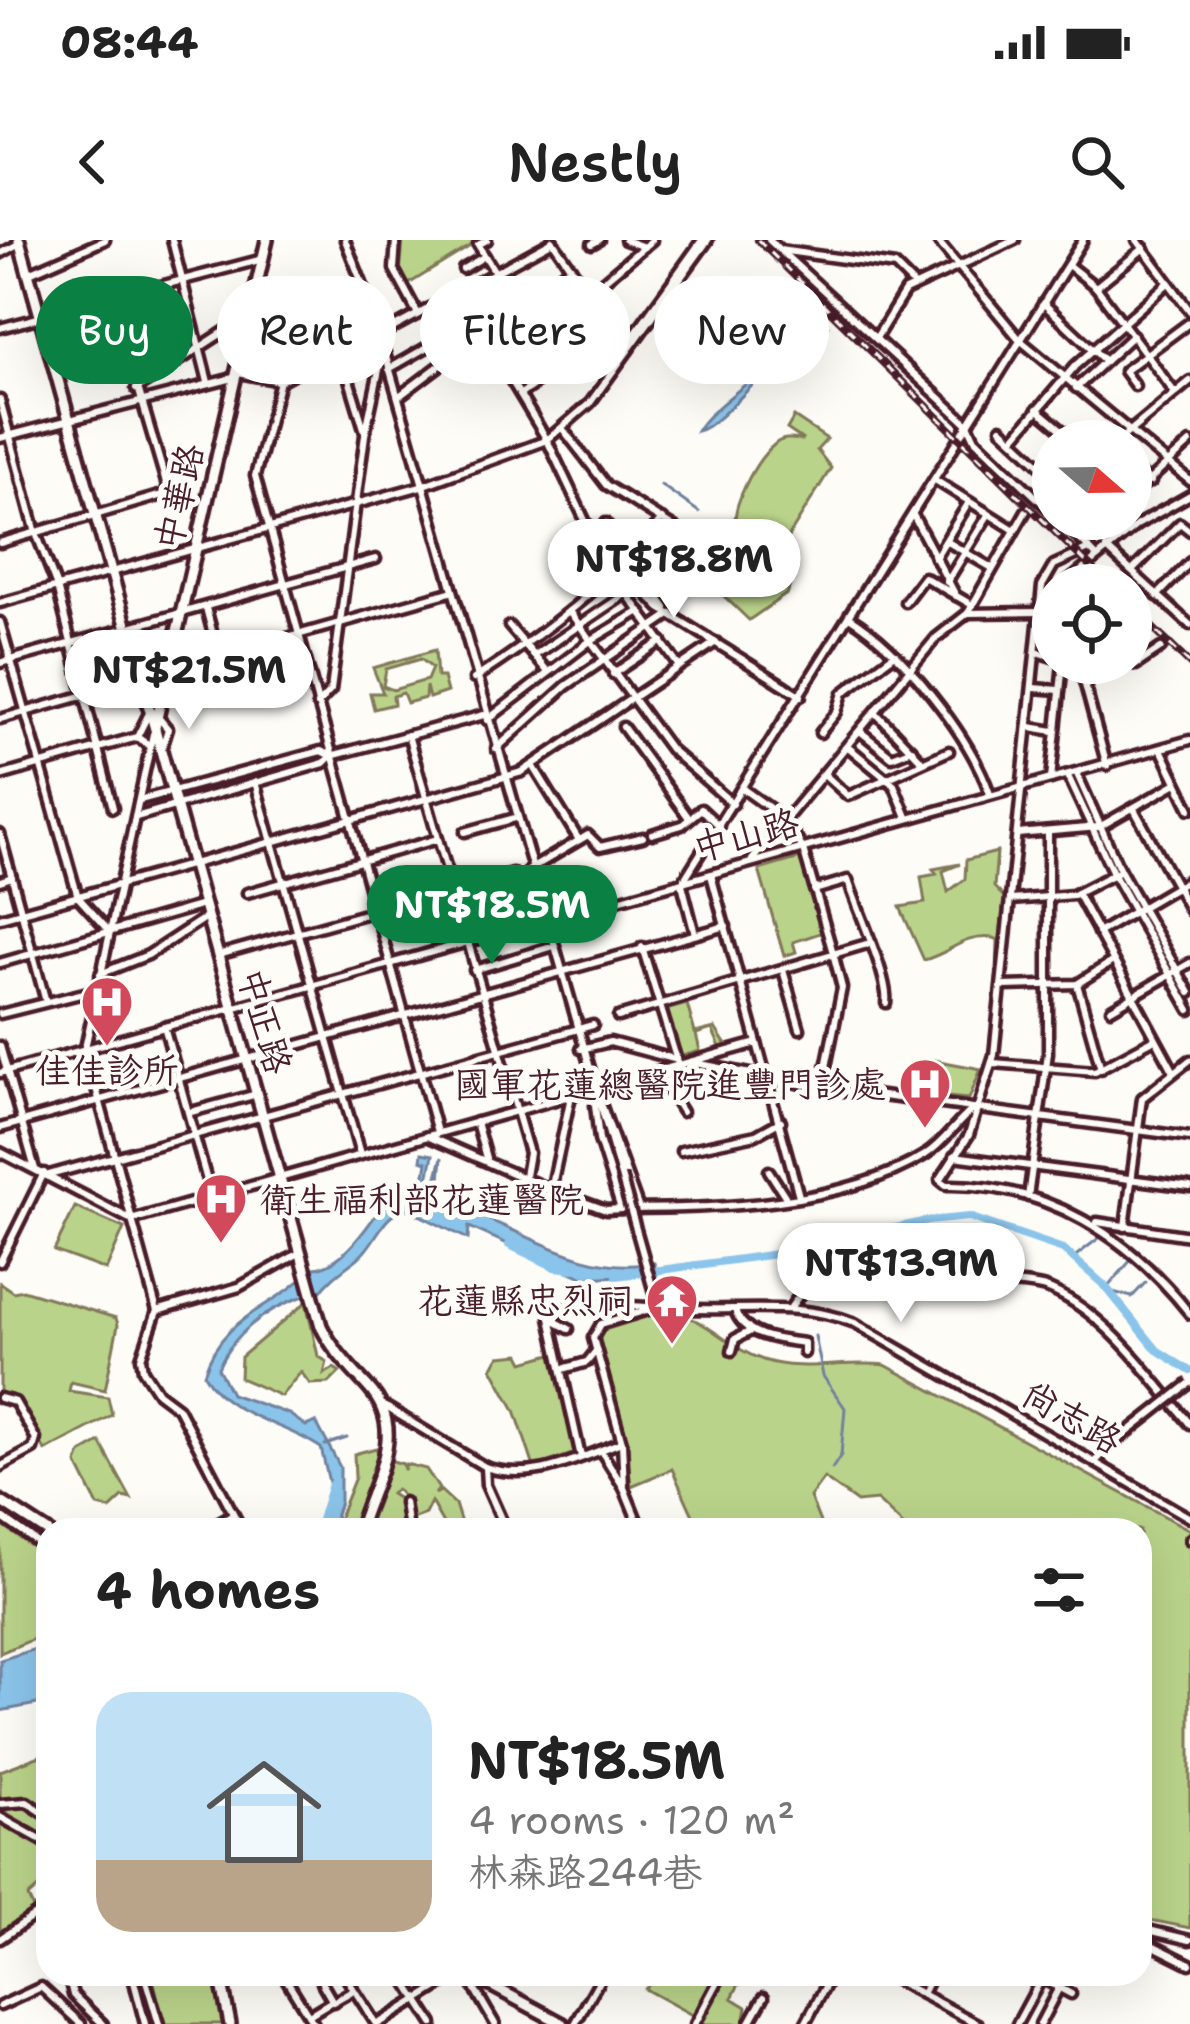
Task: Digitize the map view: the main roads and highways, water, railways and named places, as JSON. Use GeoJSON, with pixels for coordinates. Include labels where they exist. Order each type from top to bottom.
{"type":"FeatureCollection","features":[{"type":"Feature","properties":{"kind":"main road","name":"中華路"},"geometry":{"type":"LineString","coordinates":[[172,793],[155,748],[153,715],[267,240]]}},
{"type":"Feature","properties":{"kind":"main road"},"geometry":{"type":"LineString","coordinates":[[19,242],[139,680],[153,715]]}},
{"type":"Feature","properties":{"kind":"main road","name":"中正路"},"geometry":{"type":"LineString","coordinates":[[172,793],[322,1326],[386,1407],[390,1438],[363,1518]]}},
{"type":"Feature","properties":{"kind":"main road"},"geometry":{"type":"LineString","coordinates":[[0,1502],[36,1524]]}},
{"type":"Feature","properties":{"kind":"main road"},"geometry":{"type":"LineString","coordinates":[[223,1986],[230,2024]]}},
{"type":"Feature","properties":{"kind":"main road"},"geometry":{"type":"LineString","coordinates":[[489,1986],[563,2024]]}},
{"type":"Feature","properties":{"kind":"water"},"geometry":{"type":"Polygon","coordinates":[[[745,384],[754,384],[697,431],[745,384]]]}},
{"type":"Feature","properties":{"kind":"water"},"geometry":{"type":"Polygon","coordinates":[[[422,1153],[433,1155],[424,1197],[432,1196],[442,1157],[438,1202],[570,1255],[625,1265],[654,1263],[657,1274],[584,1278],[469,1227],[468,1239],[407,1209],[391,1217],[364,1252],[320,1292],[274,1309],[247,1329],[218,1368],[231,1394],[289,1414],[306,1426],[316,1422],[340,1467],[340,1502],[335,1518],[324,1518],[331,1491],[321,1448],[226,1400],[204,1374],[212,1354],[236,1325],[314,1268],[336,1260],[389,1196],[422,1192],[427,1162],[421,1160],[422,1153]]]}},
{"type":"Feature","properties":{"kind":"water"},"geometry":{"type":"Polygon","coordinates":[[[36,1649],[36,1704],[0,1711],[0,1660],[36,1649]]]}},
{"type":"Feature","properties":{"kind":"waterway"},"geometry":{"type":"LineString","coordinates":[[661,485],[699,512]]}},
{"type":"Feature","properties":{"kind":"waterway"},"geometry":{"type":"LineString","coordinates":[[337,666],[355,545]]}},
{"type":"Feature","properties":{"kind":"waterway"},"geometry":{"type":"LineString","coordinates":[[617,1276],[784,1253],[927,1221],[969,1217],[1063,1249],[1105,1286],[1157,1350],[1190,1371]]}},
{"type":"Feature","properties":{"kind":"waterway"},"geometry":{"type":"LineString","coordinates":[[1073,1258],[1099,1238]]}},
{"type":"Feature","properties":{"kind":"waterway"},"geometry":{"type":"LineString","coordinates":[[509,1245],[555,1267],[573,1269]]}},
{"type":"Feature","properties":{"kind":"waterway"},"geometry":{"type":"LineString","coordinates":[[784,1253],[790,1281]]}},
{"type":"Feature","properties":{"kind":"waterway"},"geometry":{"type":"LineString","coordinates":[[1107,1288],[1131,1260]]}},
{"type":"Feature","properties":{"kind":"waterway"},"geometry":{"type":"LineString","coordinates":[[1109,1291],[1132,1297],[1146,1282]]}},
{"type":"Feature","properties":{"kind":"waterway"},"geometry":{"type":"LineString","coordinates":[[815,1336],[823,1376],[845,1408],[841,1455],[832,1469]]}},
{"type":"Feature","properties":{"kind":"waterway"},"geometry":{"type":"LineString","coordinates":[[325,1445],[347,1438]]}},
{"type":"Feature","properties":{"kind":"waterway"},"geometry":{"type":"LineString","coordinates":[[322,1518],[332,1484]]}},
{"type":"Feature","properties":{"kind":"railway"},"geometry":{"type":"LineString","coordinates":[[758,240],[1088,564]]}},
{"type":"Feature","properties":{"kind":"railway"},"geometry":{"type":"LineString","coordinates":[[1152,627],[1190,664]]}},
{"type":"Feature","properties":{"kind":"place","name":"佳佳診所"},"geometry":{"type":"Point","coordinates":[107,1048]}},
{"type":"Feature","properties":{"kind":"place","name":"國軍花蓮總醫院進豐門診處"},"geometry":{"type":"Point","coordinates":[925,1130]}},
{"type":"Feature","properties":{"kind":"place","name":"衛生福利部花蓮醫院"},"geometry":{"type":"Point","coordinates":[221,1245]}},
{"type":"Feature","properties":{"kind":"place","name":"花蓮縣忠烈祠"},"geometry":{"type":"Point","coordinates":[672,1346]}}]}
